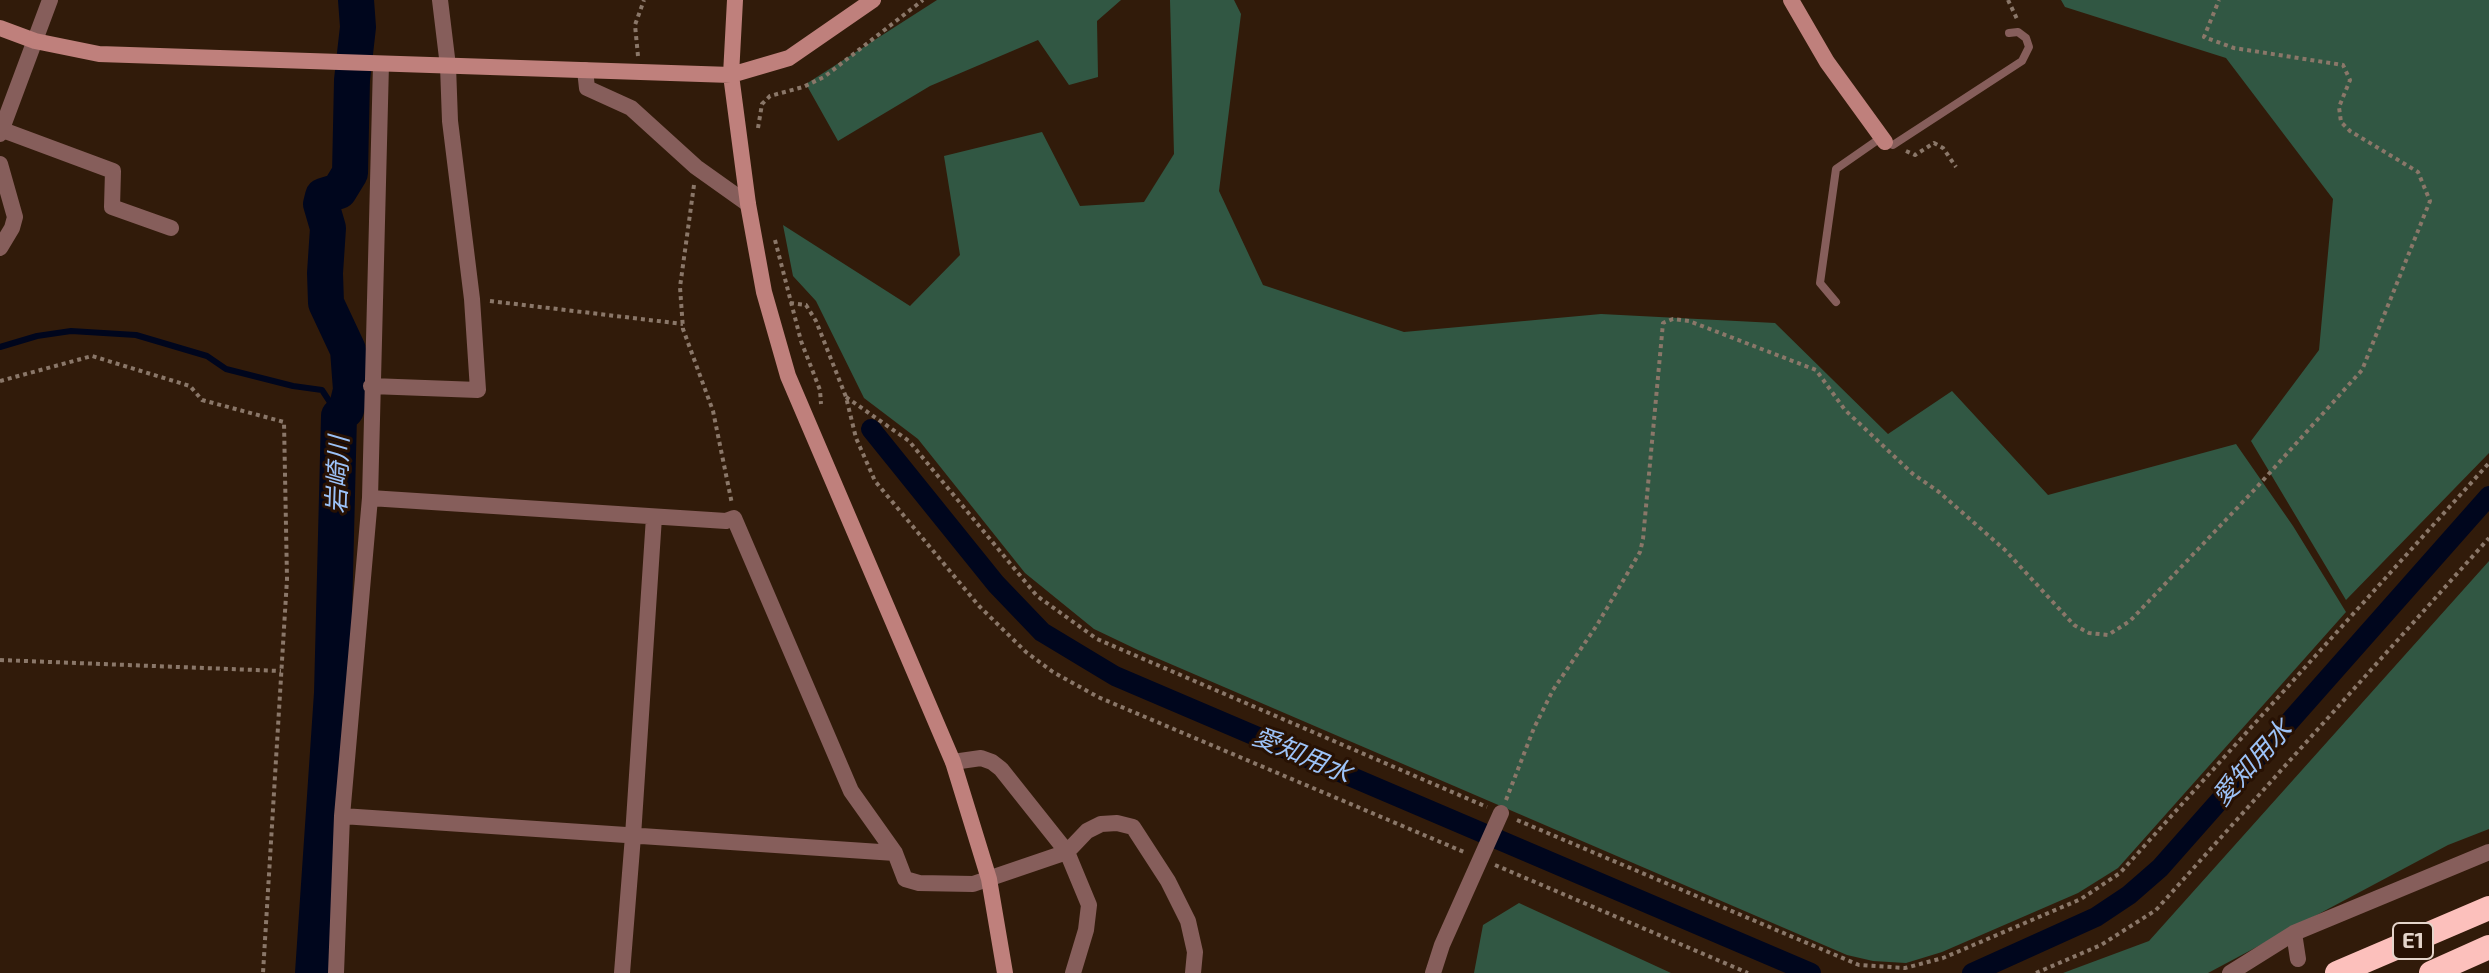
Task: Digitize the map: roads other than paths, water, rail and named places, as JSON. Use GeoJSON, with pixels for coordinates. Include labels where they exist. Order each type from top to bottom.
{"type":"FeatureCollection","features":[{"type":"Feature","properties":{"kind":"highway","name":"E1"},"geometry":{"type":"LineString","coordinates":[[2337,973],[2489,908]]}},
{"type":"Feature","properties":{"kind":"highway","name":"E1"},"geometry":{"type":"LineString","coordinates":[[2431,973],[2489,947]]}},
{"type":"Feature","properties":{"kind":"street"},"geometry":{"type":"LineString","coordinates":[[50,0],[0,131],[113,171],[112,207],[171,228]]}},
{"type":"Feature","properties":{"kind":"street"},"geometry":{"type":"LineString","coordinates":[[371,386],[478,390],[472,299],[450,121],[448,66],[440,0]]}},
{"type":"Feature","properties":{"kind":"street"},"geometry":{"type":"LineString","coordinates":[[735,0],[731,75],[748,204],[764,292],[788,376],[953,762],[989,879],[1005,973]]}},
{"type":"Feature","properties":{"kind":"street"},"geometry":{"type":"LineString","coordinates":[[0,28],[35,41],[99,54],[731,75],[789,58],[873,0]]}},
{"type":"Feature","properties":{"kind":"street"},"geometry":{"type":"LineString","coordinates":[[1791,0],[1827,62],[1887,141]]}},
{"type":"Feature","properties":{"kind":"street"},"geometry":{"type":"LineString","coordinates":[[336,973],[342,816],[370,498],[379,64]]}},
{"type":"Feature","properties":{"kind":"street"},"geometry":{"type":"LineString","coordinates":[[585,70],[587,88],[631,108],[696,167],[748,204]]}},
{"type":"Feature","properties":{"kind":"street"},"geometry":{"type":"LineString","coordinates":[[0,164],[15,217],[0,248]]}},
{"type":"Feature","properties":{"kind":"street"},"geometry":{"type":"LineString","coordinates":[[370,498],[726,521],[734,518],[851,791],[895,853],[905,879],[919,883],[973,884],[1067,852],[1087,831],[1101,824],[1117,823],[1133,827],[1168,881],[1188,921],[1195,952],[1193,973]]}},
{"type":"Feature","properties":{"kind":"street"},"geometry":{"type":"LineString","coordinates":[[622,973],[654,517]]}},
{"type":"Feature","properties":{"kind":"street"},"geometry":{"type":"LineString","coordinates":[[953,762],[981,758],[1001,769],[1067,852],[1089,905],[1086,930],[1073,973]]}},
{"type":"Feature","properties":{"kind":"street"},"geometry":{"type":"LineString","coordinates":[[1433,973],[1442,945],[1501,813]]}},
{"type":"Feature","properties":{"kind":"street"},"geometry":{"type":"LineString","coordinates":[[342,816],[895,853]]}},
{"type":"Feature","properties":{"kind":"street"},"geometry":{"type":"LineString","coordinates":[[2230,973],[2294,933],[2489,852]]}},
{"type":"Feature","properties":{"kind":"street"},"geometry":{"type":"LineString","coordinates":[[2294,933],[2298,959]]}},
{"type":"Feature","properties":{"kind":"lane"},"geometry":{"type":"LineString","coordinates":[[1836,302],[1820,283],[1836,169],[2022,61],[2029,47],[2026,38],[2018,32],[2009,33]]}},
{"type":"Feature","properties":{"kind":"waterway","name":"岩崎川"},"geometry":{"type":"LineString","coordinates":[[313,973],[332,693],[339,416],[346,410],[351,390],[348,350],[326,303],[328,228],[321,204],[323,196],[339,191],[350,173],[352,80],[358,27],[356,0]]}},
{"type":"Feature","properties":{"kind":"waterway"},"geometry":{"type":"LineString","coordinates":[[0,347],[37,336],[71,331],[136,335],[207,356],[226,369],[322,390],[339,416]]}},
{"type":"Feature","properties":{"kind":"waterway","name":"愛知用水"},"geometry":{"type":"LineString","coordinates":[[871,429],[996,584],[1042,632],[1115,676],[1811,973]]}},
{"type":"Feature","properties":{"kind":"waterway","name":"愛知用水"},"geometry":{"type":"LineString","coordinates":[[1972,973],[2096,917],[2129,895],[2160,868],[2489,496]]}}]}
